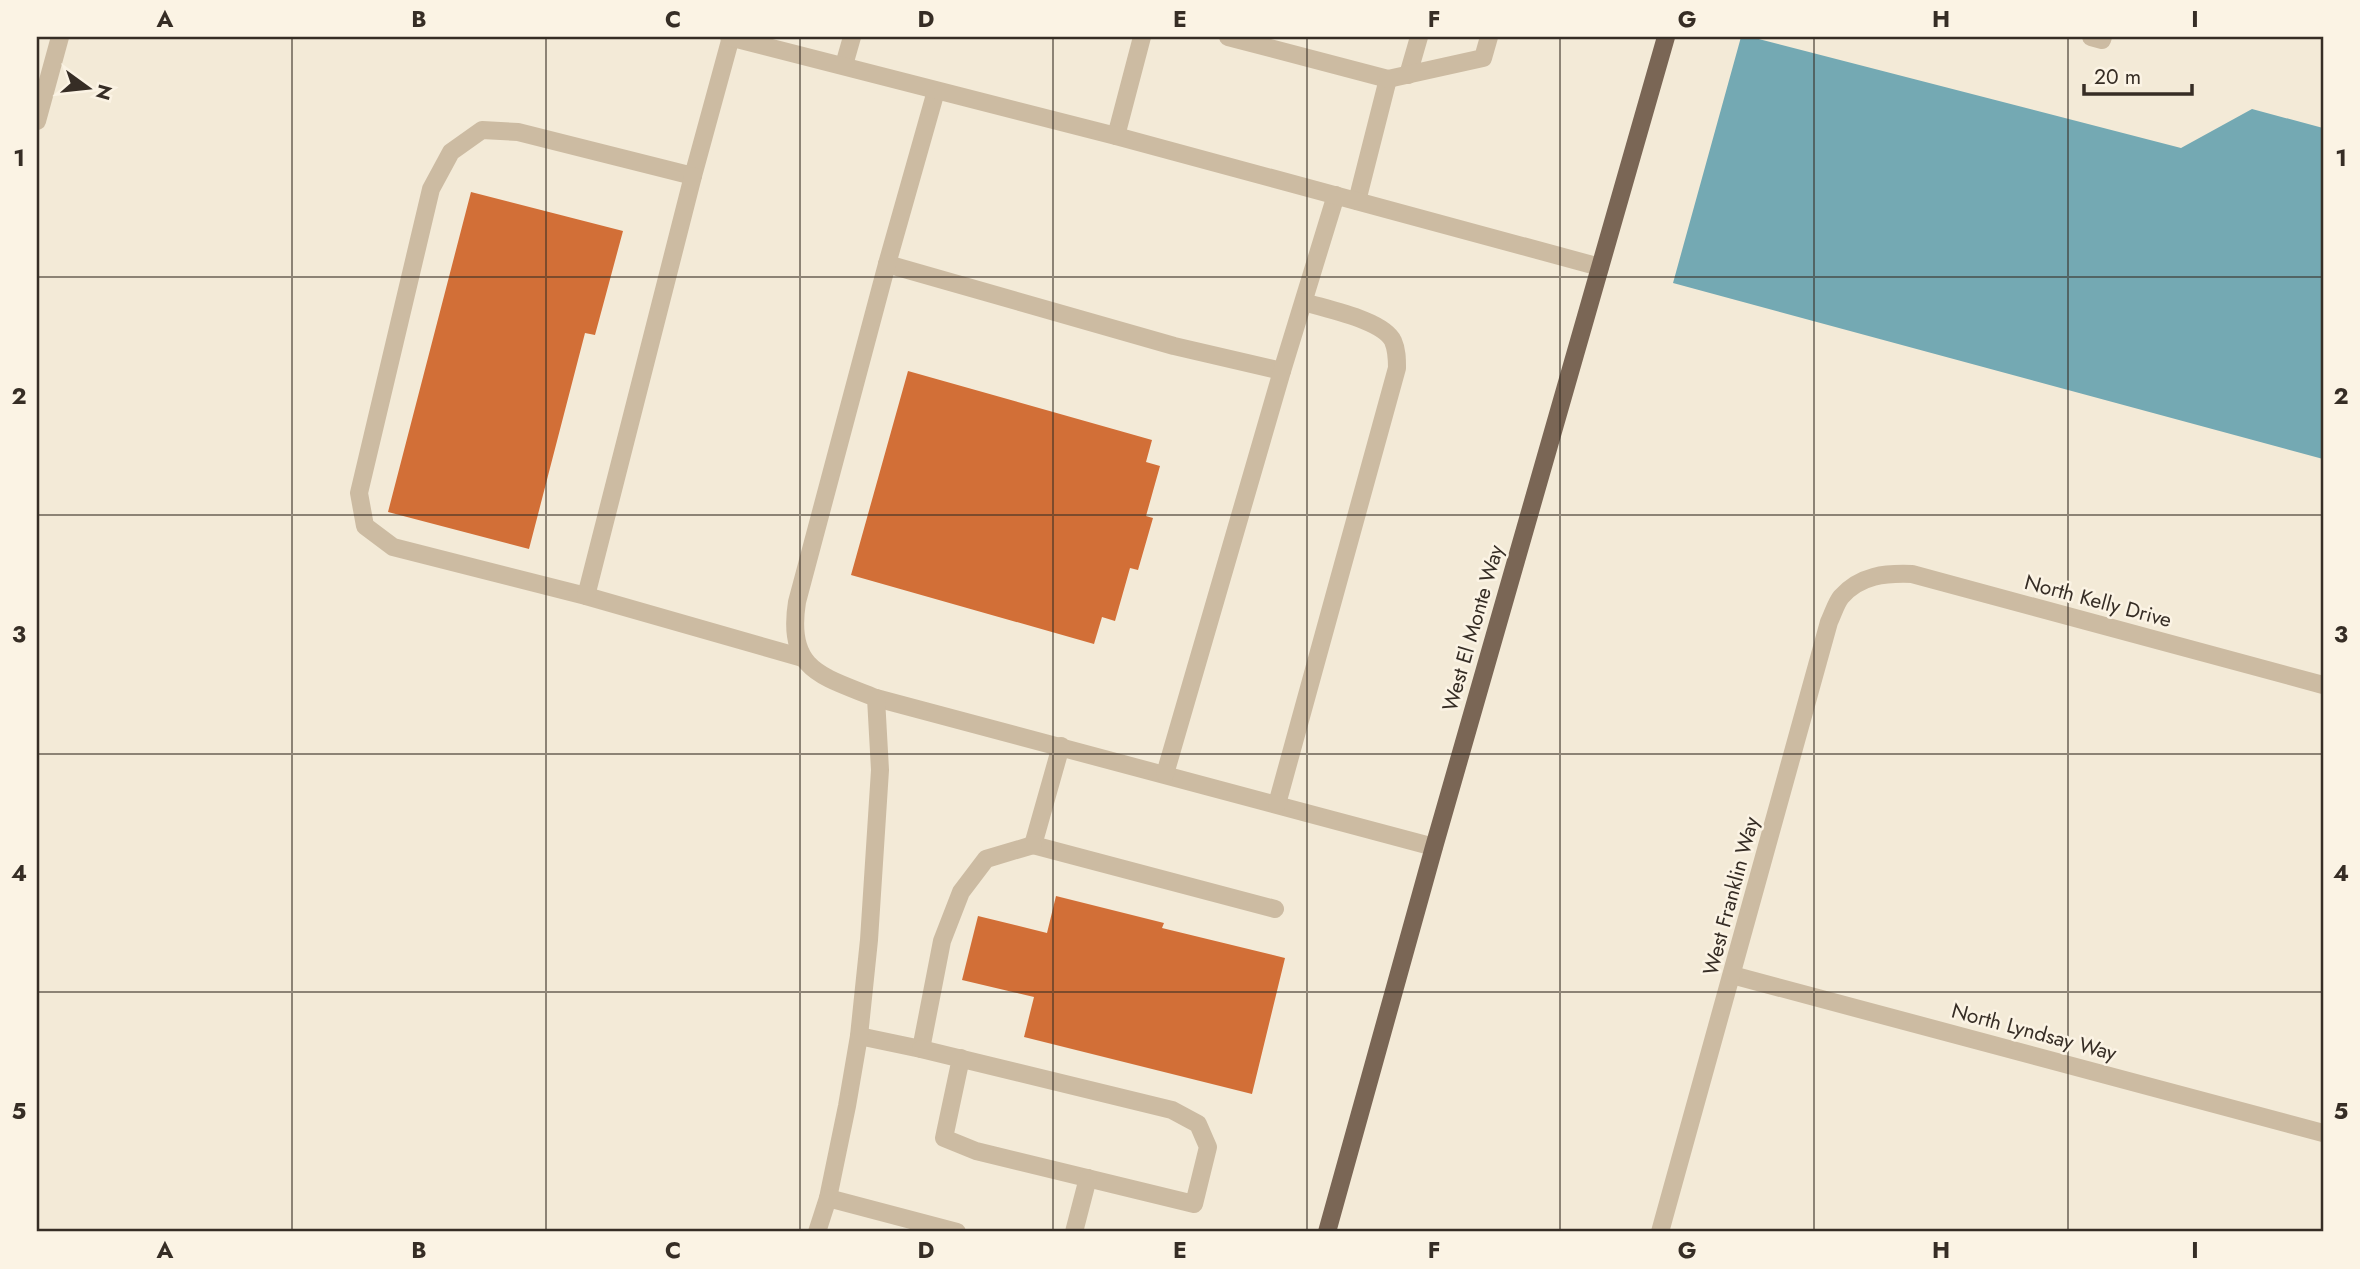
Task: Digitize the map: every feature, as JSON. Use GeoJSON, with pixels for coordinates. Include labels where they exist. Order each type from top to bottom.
{"type":"FeatureCollection","features":[{"type":"Feature","properties":{"kind":"main road","name":"West El Monte Way"},"geometry":{"type":"LineString","coordinates":[[1327,1232],[1434,846],[1666,37]]}},
{"type":"Feature","properties":{"kind":"street"},"geometry":{"type":"LineString","coordinates":[[37,121],[60,37]]}},
{"type":"Feature","properties":{"kind":"street"},"geometry":{"type":"LineString","coordinates":[[586,596],[730,37],[1116,136],[1601,267]]}},
{"type":"Feature","properties":{"kind":"street"},"geometry":{"type":"LineString","coordinates":[[844,65],[852,37]]}},
{"type":"Feature","properties":{"kind":"street"},"geometry":{"type":"LineString","coordinates":[[1116,136],[1142,37]]}},
{"type":"Feature","properties":{"kind":"street"},"geometry":{"type":"LineString","coordinates":[[1227,37],[1388,79],[1483,58],[1489,37]]}},
{"type":"Feature","properties":{"kind":"street"},"geometry":{"type":"LineString","coordinates":[[1408,75],[1419,37]]}},
{"type":"Feature","properties":{"kind":"street"},"geometry":{"type":"LineString","coordinates":[[2091,37],[2102,40],[2103,37]]}},
{"type":"Feature","properties":{"kind":"street"},"geometry":{"type":"LineString","coordinates":[[1357,201],[1388,79]]}},
{"type":"Feature","properties":{"kind":"street"},"geometry":{"type":"LineString","coordinates":[[936,91],[797,602],[793,625],[796,644],[803,658],[816,673],[876,698],[1434,846]]}},
{"type":"Feature","properties":{"kind":"street"},"geometry":{"type":"LineString","coordinates":[[693,176],[518,132],[482,130],[451,152],[431,189],[359,493],[365,526],[393,547],[586,596],[803,658]]}},
{"type":"Feature","properties":{"kind":"street"},"geometry":{"type":"LineString","coordinates":[[1165,774],[1336,195]]}},
{"type":"Feature","properties":{"kind":"street"},"geometry":{"type":"LineString","coordinates":[[887,264],[1174,346],[1282,371]]}},
{"type":"Feature","properties":{"kind":"street"},"geometry":{"type":"LineString","coordinates":[[1277,804],[1397,368],[1397,352],[1392,339],[1382,329],[1304,302]]}},
{"type":"Feature","properties":{"kind":"street","name":"North Kelly Drive"},"geometry":{"type":"LineString","coordinates":[[1861,581],[1887,573],[1912,574],[2323,685]]}},
{"type":"Feature","properties":{"kind":"street","name":"West Franklin Way"},"geometry":{"type":"LineString","coordinates":[[1660,1232],[1829,622],[1840,598],[1861,581]]}},
{"type":"Feature","properties":{"kind":"street"},"geometry":{"type":"LineString","coordinates":[[817,1232],[828,1198],[859,1035],[869,940],[880,770],[876,698]]}},
{"type":"Feature","properties":{"kind":"street"},"geometry":{"type":"LineString","coordinates":[[1033,845],[1061,746]]}},
{"type":"Feature","properties":{"kind":"street"},"geometry":{"type":"LineString","coordinates":[[920,1049],[942,941],[961,892],[986,859],[1033,845],[1275,909]]}},
{"type":"Feature","properties":{"kind":"street","name":"North Lyndsay Way"},"geometry":{"type":"LineString","coordinates":[[1732,975],[2323,1133]]}},
{"type":"Feature","properties":{"kind":"street"},"geometry":{"type":"LineString","coordinates":[[859,1035],[961,1058],[1172,1110],[1198,1124],[1208,1147],[1194,1204],[976,1151],[944,1138],[961,1058]]}},
{"type":"Feature","properties":{"kind":"street"},"geometry":{"type":"LineString","coordinates":[[1074,1232],[1088,1178]]}},
{"type":"Feature","properties":{"kind":"street"},"geometry":{"type":"LineString","coordinates":[[828,1198],[957,1232]]}},
{"type":"Feature","properties":{"kind":"water"},"geometry":{"type":"Polygon","coordinates":[[[1741,37],[1751,37],[2181,148],[2252,109],[2323,128],[2323,459],[1673,283],[1741,37]]]}},
{"type":"Feature","properties":{"kind":"building"},"geometry":{"type":"Polygon","coordinates":[[[471,192],[623,231],[595,335],[585,333],[529,549],[388,512],[471,192]]]}},
{"type":"Feature","properties":{"kind":"building"},"geometry":{"type":"Polygon","coordinates":[[[908,371],[1152,440],[1146,462],[1160,466],[1146,516],[1153,518],[1138,570],[1130,568],[1115,621],[1102,617],[1094,644],[851,575],[908,371]]]}},
{"type":"Feature","properties":{"kind":"building"},"geometry":{"type":"Polygon","coordinates":[[[1056,896],[1164,923],[1162,928],[1285,958],[1252,1094],[1024,1037],[1034,997],[962,980],[978,916],[1047,933],[1056,896]]]}}]}
